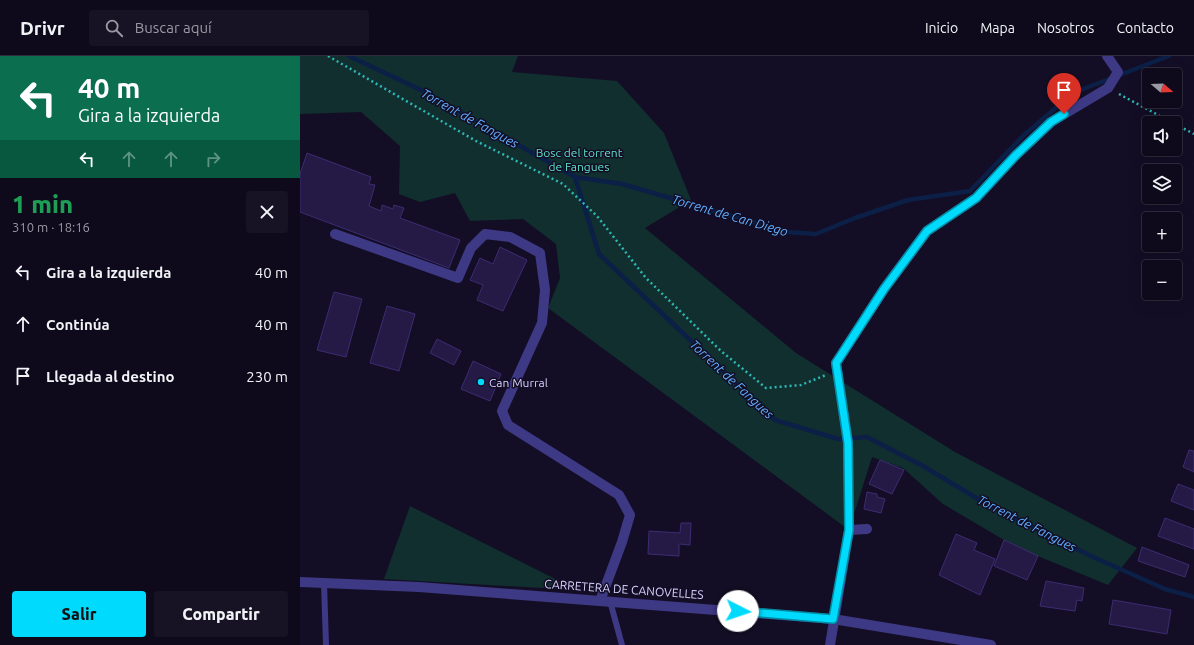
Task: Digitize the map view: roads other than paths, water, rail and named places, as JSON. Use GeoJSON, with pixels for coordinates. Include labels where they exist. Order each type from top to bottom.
{"type":"FeatureCollection","features":[{"type":"Feature","properties":{"kind":"street"},"geometry":{"type":"LineString","coordinates":[[830,645],[833,619],[849,530],[848,443],[836,363],[884,289],[927,231],[976,198],[1016,155],[1051,122],[1108,88],[1118,72],[1107,56]]}},
{"type":"Feature","properties":{"kind":"street"},"geometry":{"type":"LineString","coordinates":[[335,234],[458,278],[471,248],[484,234],[510,237],[540,253],[545,290],[542,323],[502,411],[508,425],[618,495],[630,515],[605,601]]}},
{"type":"Feature","properties":{"kind":"street"},"geometry":{"type":"LineString","coordinates":[[849,530],[867,529]]}},
{"type":"Feature","properties":{"kind":"street","name":"CARRETERA DE CANOVELLES"},"geometry":{"type":"LineString","coordinates":[[300,582],[419,587],[833,619],[991,645]]}},
{"type":"Feature","properties":{"kind":"lane"},"geometry":{"type":"LineString","coordinates":[[324,583],[326,645]]}},
{"type":"Feature","properties":{"kind":"lane"},"geometry":{"type":"LineString","coordinates":[[605,601],[622,645]]}},
{"type":"Feature","properties":{"kind":"waterway","name":"Torrent de Fangues"},"geometry":{"type":"LineString","coordinates":[[349,56],[423,91],[575,177],[599,254],[775,420],[838,439],[867,437],[923,466],[983,502],[1091,556],[1165,589],[1194,597]]}},
{"type":"Feature","properties":{"kind":"waterway","name":"Torrent de Can Diego"},"geometry":{"type":"LineString","coordinates":[[575,177],[622,184],[787,232],[816,234],[855,218],[908,200],[970,191],[1023,136],[1073,93],[1169,56]]}},
{"type":"Feature","properties":{"kind":"place","name":"Can Murral"},"geometry":{"type":"Point","coordinates":[481,382]}},
{"type":"Feature","properties":{"kind":"park label","name":"Bosc del torrent de Fangues"},"geometry":{"type":"Point","coordinates":[579,159]}}]}
